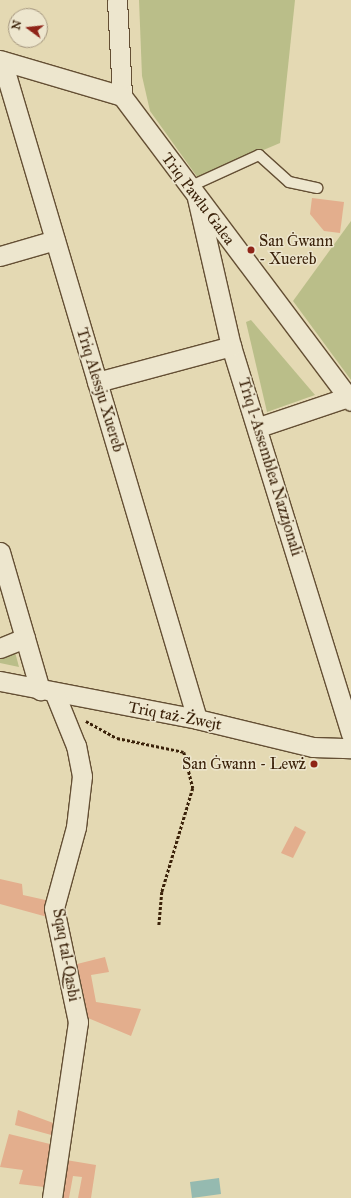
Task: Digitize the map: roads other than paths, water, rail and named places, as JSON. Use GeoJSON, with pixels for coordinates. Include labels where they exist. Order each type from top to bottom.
{"type":"FeatureCollection","features":[{"type":"Feature","properties":{"kind":"street"},"geometry":{"type":"LineString","coordinates":[[1,61],[122,96],[118,0]]}},
{"type":"Feature","properties":{"kind":"street","name":"Triq Alessju Xuereb"},"geometry":{"type":"LineString","coordinates":[[1,61],[197,719]]}},
{"type":"Feature","properties":{"kind":"street","name":"Triq Pawlu Galea"},"geometry":{"type":"LineString","coordinates":[[122,96],[350,399],[259,427]]}},
{"type":"Feature","properties":{"kind":"street","name":"Triq l-Assemblea Nazzjonali"},"geometry":{"type":"LineString","coordinates":[[193,192],[231,346],[259,427],[351,734]]}},
{"type":"Feature","properties":{"kind":"street"},"geometry":{"type":"LineString","coordinates":[[0,256],[55,240]]}},
{"type":"Feature","properties":{"kind":"street"},"geometry":{"type":"LineString","coordinates":[[97,382],[231,346]]}},
{"type":"Feature","properties":{"kind":"street","name":"Sqaq tal-Qasbi"},"geometry":{"type":"LineString","coordinates":[[0,552],[25,638],[52,698],[76,746],[82,776],[76,827],[54,908],[78,1022],[52,1198]]}},
{"type":"Feature","properties":{"kind":"street"},"geometry":{"type":"LineString","coordinates":[[0,648],[25,638]]}},
{"type":"Feature","properties":{"kind":"street","name":"Triq taż-Żwejt"},"geometry":{"type":"LineString","coordinates":[[0,681],[52,698],[197,719],[313,747],[351,748]]}},
{"type":"Feature","properties":{"kind":"lane"},"geometry":{"type":"LineString","coordinates":[[193,192],[259,155],[289,182],[317,188]]}},
{"type":"Feature","properties":{"kind":"water"},"geometry":{"type":"Polygon","coordinates":[[[219,1178],[221,1194],[192,1198],[190,1182],[219,1178]]]}},
{"type":"Feature","properties":{"kind":"place","name":"San Ġwann - Xuereb"},"geometry":{"type":"Point","coordinates":[251,250]}},
{"type":"Feature","properties":{"kind":"place","name":"San Ġwann - Lewż"},"geometry":{"type":"Point","coordinates":[314,764]}}]}
